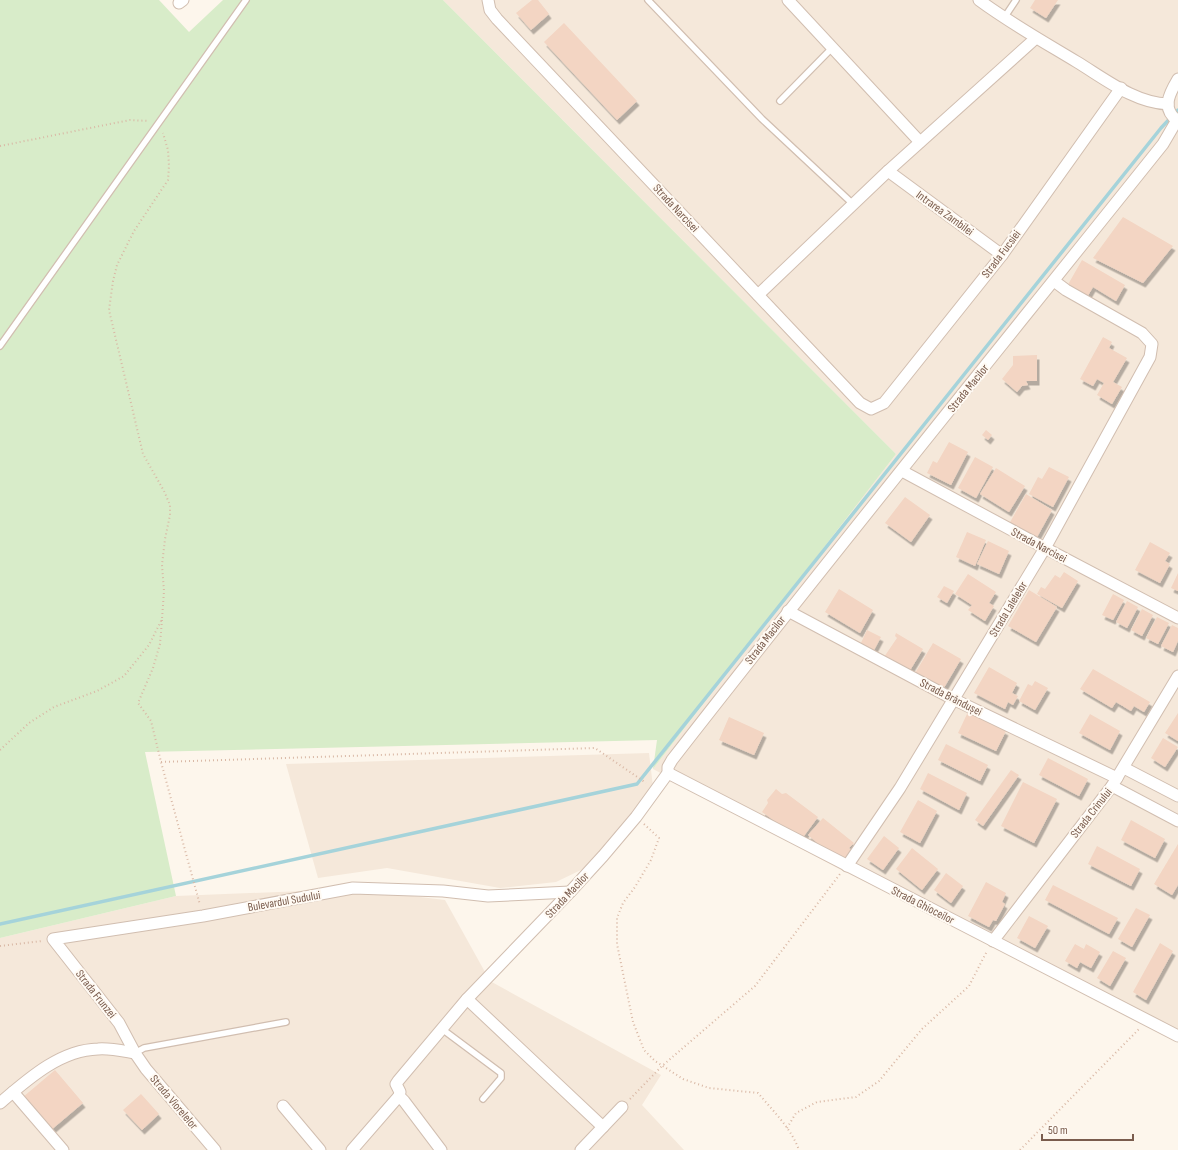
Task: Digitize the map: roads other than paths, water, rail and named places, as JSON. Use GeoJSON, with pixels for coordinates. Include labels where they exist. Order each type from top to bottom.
{"type":"FeatureCollection","features":[{"type":"Feature","properties":{"kind":"street","name":"Strada Narcisei"},"geometry":{"type":"LineString","coordinates":[[488,0],[490,10],[497,19],[860,403],[871,409]]}},
{"type":"Feature","properties":{"kind":"street"},"geometry":{"type":"LineString","coordinates":[[788,0],[920,142]]}},
{"type":"Feature","properties":{"kind":"street"},"geometry":{"type":"LineString","coordinates":[[979,0],[1036,38],[1121,88],[1145,101],[1156,104],[1173,116]]}},
{"type":"Feature","properties":{"kind":"street"},"geometry":{"type":"LineString","coordinates":[[758,295],[888,171],[1036,38]]}},
{"type":"Feature","properties":{"kind":"street","name":"Strada Macilor"},"geometry":{"type":"LineString","coordinates":[[399,1096],[400,1092],[396,1084],[398,1081],[467,999],[570,892],[636,817],[668,773],[668,767],[672,760],[788,611],[902,471],[1163,144],[1173,116],[1170,96],[1178,79]]}},
{"type":"Feature","properties":{"kind":"street","name":"Strada Fucsiei"},"geometry":{"type":"LineString","coordinates":[[871,409],[884,403],[1002,255],[1121,88]]}},
{"type":"Feature","properties":{"kind":"street","name":"Intrarea Zambilei"},"geometry":{"type":"LineString","coordinates":[[888,171],[1002,255]]}},
{"type":"Feature","properties":{"kind":"street","name":"Strada Lalelelor"},"geometry":{"type":"LineString","coordinates":[[847,866],[900,788],[1044,548],[1150,357],[1152,344],[1142,333],[1066,290],[1054,281]]}},
{"type":"Feature","properties":{"kind":"street","name":"Strada Narcisei"},"geometry":{"type":"LineString","coordinates":[[902,471],[1044,548],[1178,618]]}},
{"type":"Feature","properties":{"kind":"street","name":"Strada Brândușei"},"geometry":{"type":"LineString","coordinates":[[788,611],[953,699],[1114,782],[1178,821]]}},
{"type":"Feature","properties":{"kind":"street","name":"Strada Crinului"},"geometry":{"type":"LineString","coordinates":[[993,942],[1124,768],[1178,676]]}},
{"type":"Feature","properties":{"kind":"street"},"geometry":{"type":"LineString","coordinates":[[1124,768],[1178,796]]}},
{"type":"Feature","properties":{"kind":"street","name":"Strada Ghioceilor"},"geometry":{"type":"LineString","coordinates":[[668,773],[993,942],[1178,1036]]}},
{"type":"Feature","properties":{"kind":"street","name":"Bulevardul Sudului"},"geometry":{"type":"LineString","coordinates":[[53,939],[203,916],[353,888],[443,891],[488,896],[570,892]]}},
{"type":"Feature","properties":{"kind":"street","name":"Strada Frunzei"},"geometry":{"type":"LineString","coordinates":[[53,939],[119,1023],[135,1053]]}},
{"type":"Feature","properties":{"kind":"street"},"geometry":{"type":"LineString","coordinates":[[467,999],[603,1127]]}},
{"type":"Feature","properties":{"kind":"street"},"geometry":{"type":"LineString","coordinates":[[0,1103],[46,1066],[74,1053],[98,1049],[135,1053]]}},
{"type":"Feature","properties":{"kind":"street","name":"Strada Viorelelor"},"geometry":{"type":"LineString","coordinates":[[135,1053],[146,1069],[215,1150]]}},
{"type":"Feature","properties":{"kind":"street"},"geometry":{"type":"LineString","coordinates":[[13,1092],[63,1150]]}},
{"type":"Feature","properties":{"kind":"street"},"geometry":{"type":"LineString","coordinates":[[352,1150],[399,1096],[441,1150]]}},
{"type":"Feature","properties":{"kind":"street"},"geometry":{"type":"LineString","coordinates":[[283,1106],[320,1150]]}},
{"type":"Feature","properties":{"kind":"street"},"geometry":{"type":"LineString","coordinates":[[581,1150],[622,1107]]}},
{"type":"Feature","properties":{"kind":"lane"},"geometry":{"type":"LineString","coordinates":[[0,346],[246,0]]}},
{"type":"Feature","properties":{"kind":"lane"},"geometry":{"type":"LineString","coordinates":[[648,0],[762,119],[853,204]]}},
{"type":"Feature","properties":{"kind":"lane"},"geometry":{"type":"LineString","coordinates":[[1004,18],[1016,0]]}},
{"type":"Feature","properties":{"kind":"lane"},"geometry":{"type":"LineString","coordinates":[[780,101],[832,48]]}},
{"type":"Feature","properties":{"kind":"lane"},"geometry":{"type":"LineString","coordinates":[[135,1053],[144,1048],[286,1022]]}},
{"type":"Feature","properties":{"kind":"lane"},"geometry":{"type":"LineString","coordinates":[[442,1029],[501,1073],[501,1078],[483,1099]]}},
{"type":"Feature","properties":{"kind":"waterway"},"geometry":{"type":"LineString","coordinates":[[0,924],[637,784],[1161,128],[1178,110]]}}]}
